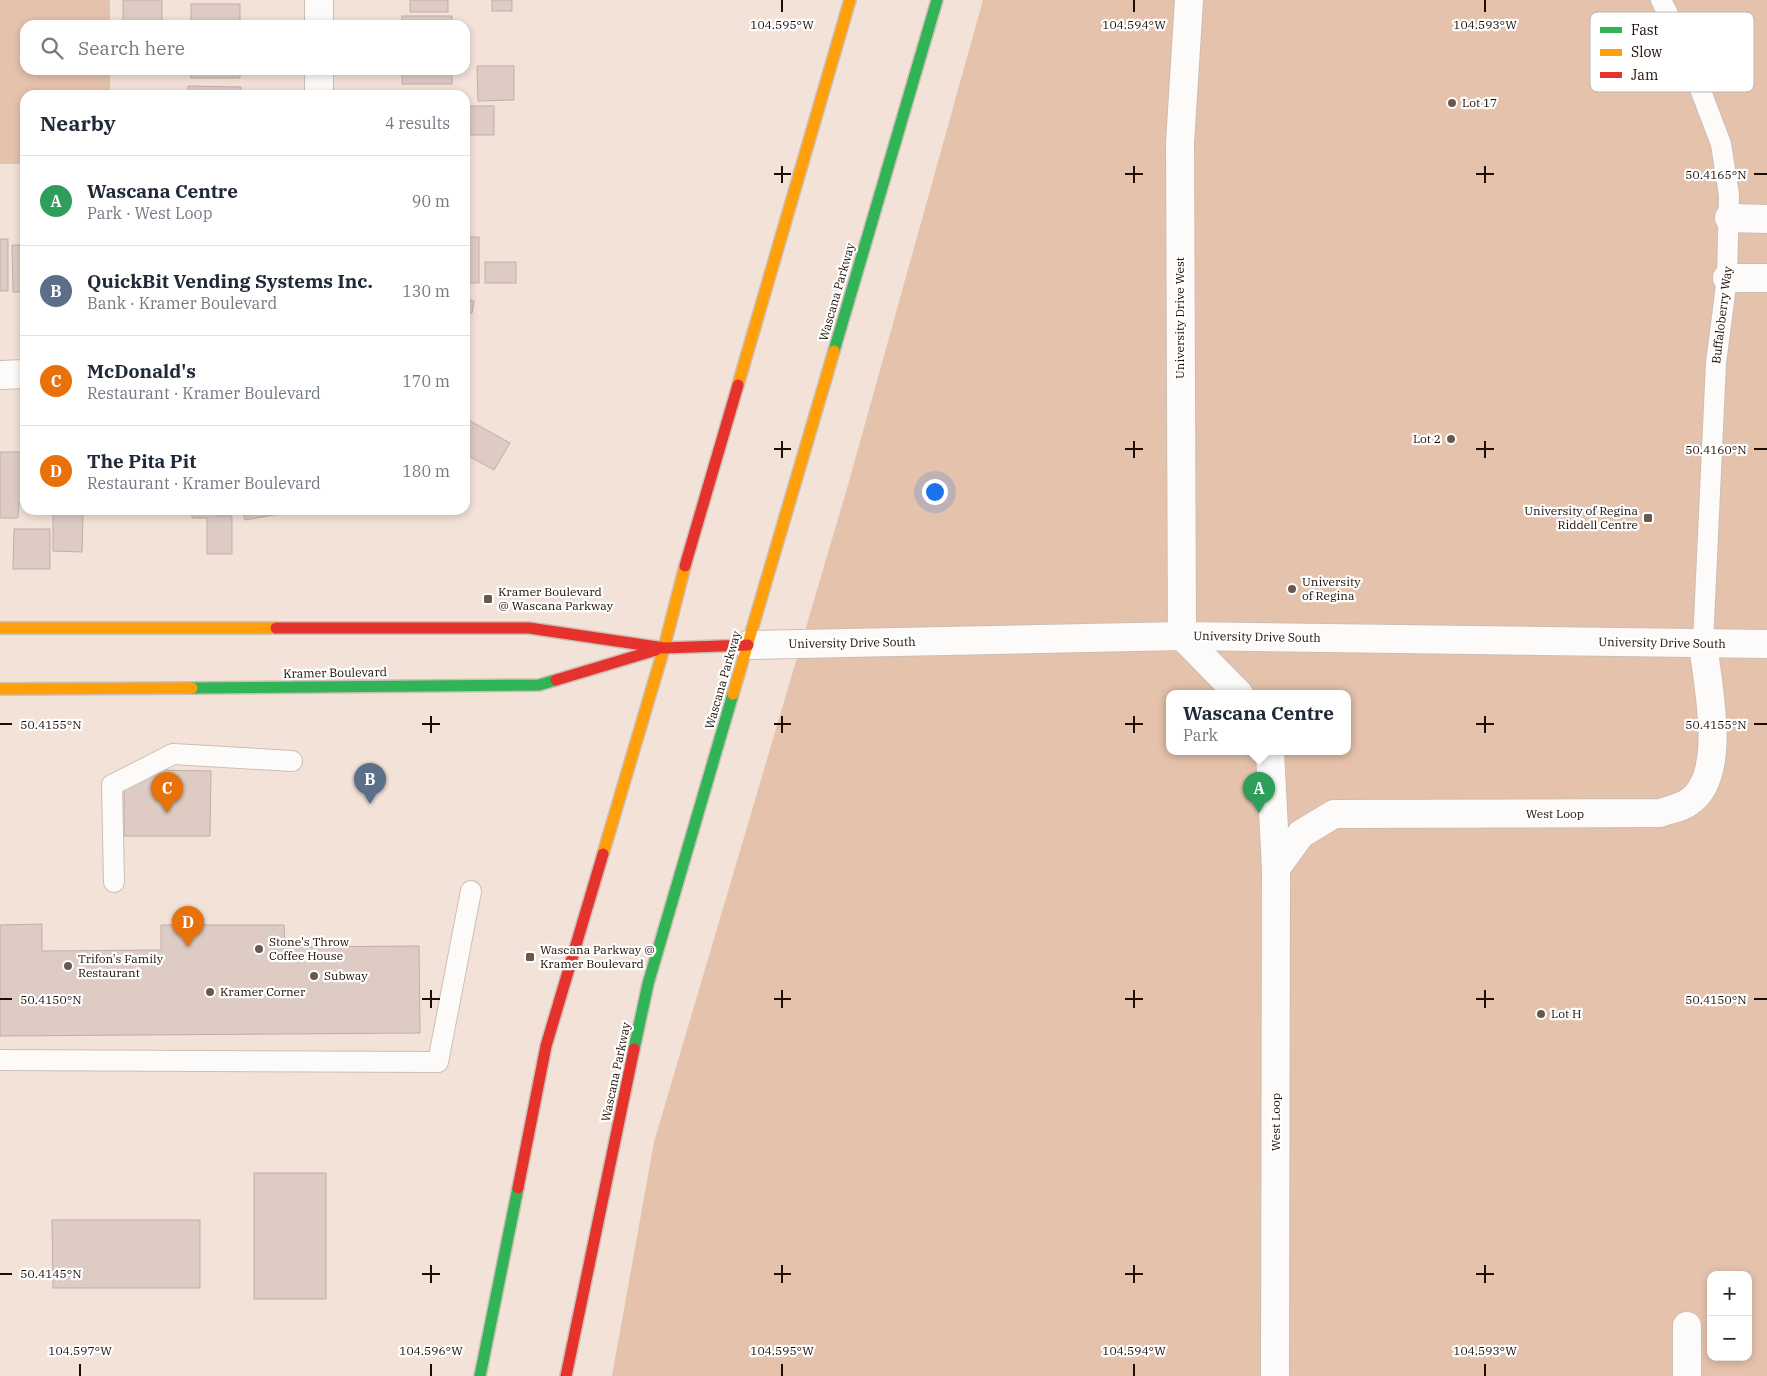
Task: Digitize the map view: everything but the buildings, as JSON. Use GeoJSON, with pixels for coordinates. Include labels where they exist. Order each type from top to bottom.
{"type":"FeatureCollection","features":[{"type":"Feature","properties":{"kind":"main road"},"geometry":{"type":"LineString","coordinates":[[480,1376],[546,1046],[664,648],[685,568],[850,0]]}},
{"type":"Feature","properties":{"kind":"main road","name":"Wascana Parkway"},"geometry":{"type":"LineString","coordinates":[[566,1376],[648,984],[937,0]]}},
{"type":"Feature","properties":{"kind":"main road","name":"Kramer Boulevard"},"geometry":{"type":"LineString","coordinates":[[0,628],[529,628],[664,648],[748,645]]}},
{"type":"Feature","properties":{"kind":"main road","name":"Kramer Boulevard"},"geometry":{"type":"LineString","coordinates":[[0,689],[539,685],[664,648]]}},
{"type":"Feature","properties":{"kind":"street"},"geometry":{"type":"LineString","coordinates":[[319,0],[319,20]]}},
{"type":"Feature","properties":{"kind":"street","name":"University Drive West"},"geometry":{"type":"LineString","coordinates":[[1182,636],[1180,143],[1189,0]]}},
{"type":"Feature","properties":{"kind":"street"},"geometry":{"type":"LineString","coordinates":[[319,75],[319,90]]}},
{"type":"Feature","properties":{"kind":"street"},"geometry":{"type":"LineString","coordinates":[[1729,218],[1767,219]]}},
{"type":"Feature","properties":{"kind":"street"},"geometry":{"type":"LineString","coordinates":[[1728,278],[1767,278]]}},
{"type":"Feature","properties":{"kind":"street"},"geometry":{"type":"LineString","coordinates":[[0,375],[20,374]]}},
{"type":"Feature","properties":{"kind":"street"},"geometry":{"type":"LineString","coordinates":[[1182,636],[1235,690]]}},
{"type":"Feature","properties":{"kind":"street","name":"University Drive South"},"geometry":{"type":"LineString","coordinates":[[748,645],[1182,636],[1767,644]]}},
{"type":"Feature","properties":{"kind":"street","name":"West Loop"},"geometry":{"type":"LineString","coordinates":[[1276,868],[1301,834],[1334,814],[1660,813],[1689,802],[1705,784],[1711,764],[1712,740],[1702,644]]}},
{"type":"Feature","properties":{"kind":"street","name":"West Loop"},"geometry":{"type":"LineString","coordinates":[[1270,755],[1276,868],[1275,1376]]}},
{"type":"Feature","properties":{"kind":"street"},"geometry":{"type":"LineString","coordinates":[[1687,1326],[1687,1376]]}},
{"type":"Feature","properties":{"kind":"lane","name":"Buffaloberry Way"},"geometry":{"type":"LineString","coordinates":[[1661,0],[1667,12]]}},
{"type":"Feature","properties":{"kind":"lane","name":"Buffaloberry Way"},"geometry":{"type":"LineString","coordinates":[[1702,92],[1722,144],[1729,195],[1728,278],[1716,363],[1702,644]]}},
{"type":"Feature","properties":{"kind":"lane"},"geometry":{"type":"LineString","coordinates":[[114,882],[112,785],[173,754],[292,761]]}},
{"type":"Feature","properties":{"kind":"lane"},"geometry":{"type":"LineString","coordinates":[[0,1060],[438,1062],[470,891]]}},
{"type":"Feature","properties":{"kind":"shaded area"},"geometry":{"type":"Polygon","coordinates":[[[0,0],[110,0],[110,20],[20,20],[20,75],[110,75],[110,90],[20,90],[20,164],[0,164],[0,0]]]}},
{"type":"Feature","properties":{"kind":"shaded area","name":"University of Regina"},"geometry":{"type":"Polygon","coordinates":[[[983,0],[1767,0],[1767,1376],[612,1376],[654,1142],[848,485],[983,0]]]}},
{"type":"Feature","properties":{"kind":"traffic: fast"},"geometry":{"type":"LineString","coordinates":[[834,351],[937,0]]}},
{"type":"Feature","properties":{"kind":"traffic: fast"},"geometry":{"type":"LineString","coordinates":[[192,688],[539,685],[556,680]]}},
{"type":"Feature","properties":{"kind":"traffic: fast"},"geometry":{"type":"LineString","coordinates":[[634,1049],[648,984],[733,694]]}},
{"type":"Feature","properties":{"kind":"traffic: fast"},"geometry":{"type":"LineString","coordinates":[[480,1376],[518,1188]]}},
{"type":"Feature","properties":{"kind":"traffic: slow"},"geometry":{"type":"LineString","coordinates":[[738,385],[850,0]]}},
{"type":"Feature","properties":{"kind":"traffic: slow"},"geometry":{"type":"LineString","coordinates":[[733,694],[834,351]]}},
{"type":"Feature","properties":{"kind":"traffic: slow"},"geometry":{"type":"LineString","coordinates":[[603,854],[664,648],[685,566]]}},
{"type":"Feature","properties":{"kind":"traffic: slow"},"geometry":{"type":"LineString","coordinates":[[0,628],[276,628]]}},
{"type":"Feature","properties":{"kind":"traffic: slow"},"geometry":{"type":"LineString","coordinates":[[0,689],[192,688]]}},
{"type":"Feature","properties":{"kind":"traffic: jam"},"geometry":{"type":"LineString","coordinates":[[685,566],[738,385]]}},
{"type":"Feature","properties":{"kind":"traffic: jam"},"geometry":{"type":"LineString","coordinates":[[276,628],[529,628],[664,648],[748,645]]}},
{"type":"Feature","properties":{"kind":"traffic: jam"},"geometry":{"type":"LineString","coordinates":[[556,680],[656,650]]}},
{"type":"Feature","properties":{"kind":"traffic: jam"},"geometry":{"type":"LineString","coordinates":[[518,1188],[546,1046],[603,854]]}},
{"type":"Feature","properties":{"kind":"traffic: jam"},"geometry":{"type":"LineString","coordinates":[[566,1376],[634,1049]]}},
{"type":"Feature","properties":{"kind":"place","name":"Lot 17"},"geometry":{"type":"Point","coordinates":[1452,103]}},
{"type":"Feature","properties":{"kind":"place","name":"Lot 2"},"geometry":{"type":"Point","coordinates":[1451,439]}},
{"type":"Feature","properties":{"kind":"place","name":"University of Regina Riddell Centre"},"geometry":{"type":"Point","coordinates":[1648,518]}},
{"type":"Feature","properties":{"kind":"place","name":"University of Regina"},"geometry":{"type":"Point","coordinates":[1292,589]}},
{"type":"Feature","properties":{"kind":"place","name":"Kramer Boulevard @ Wascana Parkway"},"geometry":{"type":"Point","coordinates":[488,599]}},
{"type":"Feature","properties":{"kind":"place","name":"QuickBit Vending Systems Inc."},"geometry":{"type":"Point","coordinates":[370,804]}},
{"type":"Feature","properties":{"kind":"place","name":"McDonald's"},"geometry":{"type":"Point","coordinates":[167,813]}},
{"type":"Feature","properties":{"kind":"place","name":"Wascana Centre"},"geometry":{"type":"Point","coordinates":[1259,813]}},
{"type":"Feature","properties":{"kind":"place","name":"The Pita Pit"},"geometry":{"type":"Point","coordinates":[188,947]}},
{"type":"Feature","properties":{"kind":"place","name":"Stone's Throw Coffee House"},"geometry":{"type":"Point","coordinates":[259,949]}},
{"type":"Feature","properties":{"kind":"place","name":"Wascana Parkway @ Kramer Boulevard"},"geometry":{"type":"Point","coordinates":[530,957]}},
{"type":"Feature","properties":{"kind":"place","name":"Trifon's Family Restaurant"},"geometry":{"type":"Point","coordinates":[68,966]}},
{"type":"Feature","properties":{"kind":"place","name":"Subway"},"geometry":{"type":"Point","coordinates":[314,976]}},
{"type":"Feature","properties":{"kind":"place","name":"Kramer Corner"},"geometry":{"type":"Point","coordinates":[210,992]}},
{"type":"Feature","properties":{"kind":"place","name":"Lot H"},"geometry":{"type":"Point","coordinates":[1541,1014]}}]}
